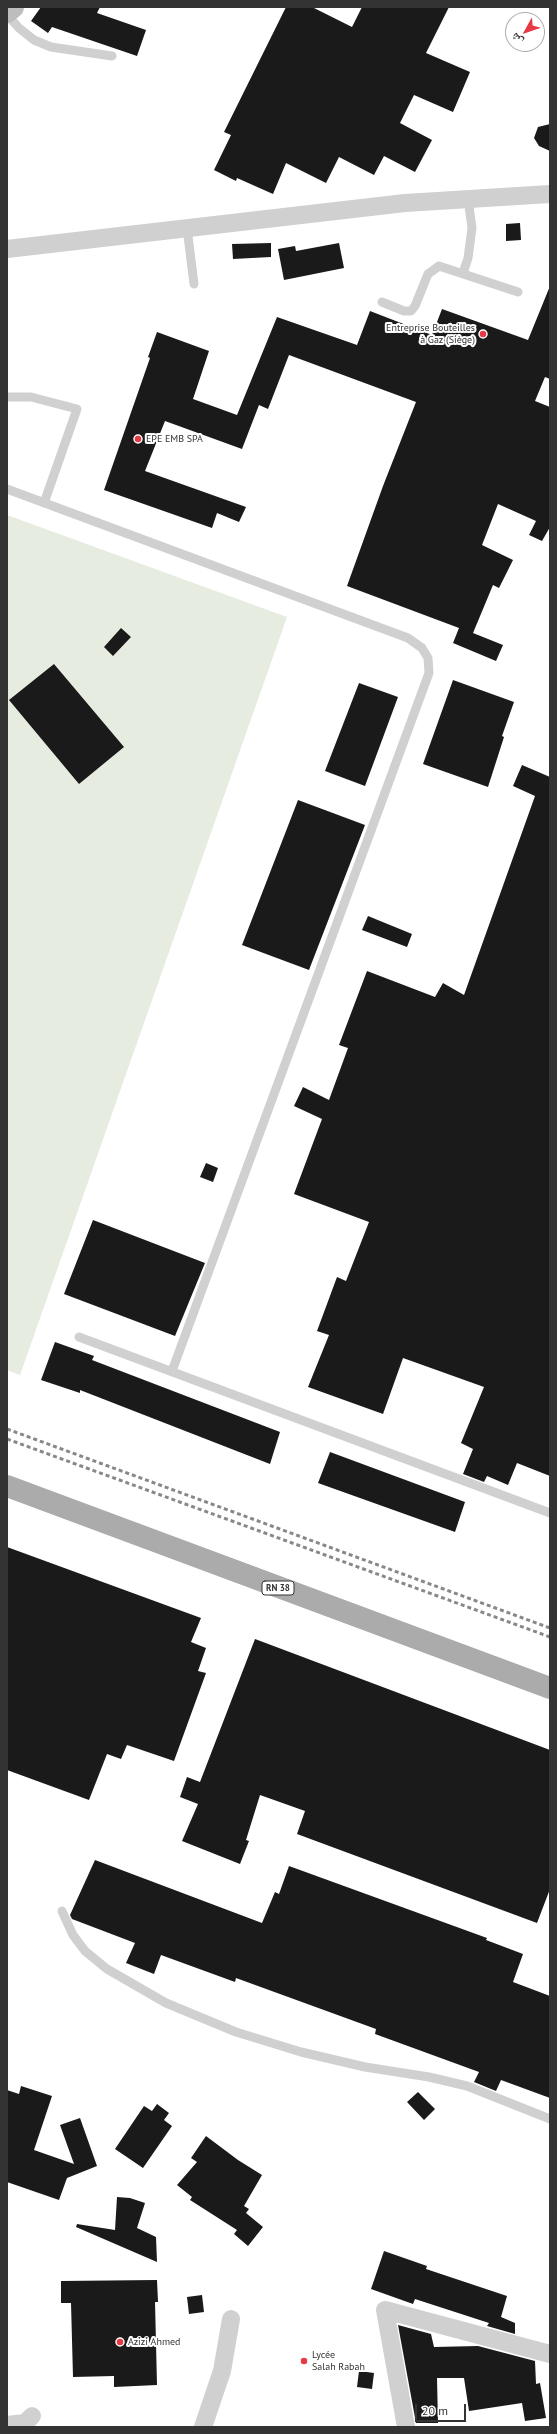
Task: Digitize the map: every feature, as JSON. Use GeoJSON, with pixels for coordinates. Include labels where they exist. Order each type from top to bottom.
{"type":"FeatureCollection","features":[{"type":"Feature","properties":{"kind":"main road"},"geometry":{"type":"LineString","coordinates":[[7,13],[13,7]]}},
{"type":"Feature","properties":{"kind":"main road","name":"RN 38"},"geometry":{"type":"LineString","coordinates":[[7,1486],[550,1688]]}},
{"type":"Feature","properties":{"kind":"main road","name":"RN 38"},"geometry":{"type":"LineString","coordinates":[[7,1502],[550,1703]]}},
{"type":"Feature","properties":{"kind":"street"},"geometry":{"type":"LineString","coordinates":[[7,249],[405,204],[550,194]]}},
{"type":"Feature","properties":{"kind":"street"},"geometry":{"type":"LineString","coordinates":[[406,2427],[385,2310],[550,2354]]}},
{"type":"Feature","properties":{"kind":"street"},"geometry":{"type":"LineString","coordinates":[[203,2427],[222,2371],[231,2319]]}},
{"type":"Feature","properties":{"kind":"street"},"geometry":{"type":"LineString","coordinates":[[7,2425],[25,2423],[32,2416]]}},
{"type":"Feature","properties":{"kind":"lane"},"geometry":{"type":"LineString","coordinates":[[7,13],[19,28],[34,40],[51,46],[112,56]]}},
{"type":"Feature","properties":{"kind":"lane"},"geometry":{"type":"LineString","coordinates":[[463,272],[471,244],[472,228],[468,199]]}},
{"type":"Feature","properties":{"kind":"lane"},"geometry":{"type":"LineString","coordinates":[[187,228],[194,284]]}},
{"type":"Feature","properties":{"kind":"lane"},"geometry":{"type":"LineString","coordinates":[[382,302],[404,311],[411,311],[416,306],[428,274],[435,267],[444,266],[518,292]]}},
{"type":"Feature","properties":{"kind":"lane"},"geometry":{"type":"LineString","coordinates":[[7,396],[31,397],[77,408],[44,502]]}},
{"type":"Feature","properties":{"kind":"lane"},"geometry":{"type":"LineString","coordinates":[[7,489],[408,638],[422,648],[428,658],[429,673],[172,1371]]}},
{"type":"Feature","properties":{"kind":"lane"},"geometry":{"type":"LineString","coordinates":[[79,1337],[550,1513]]}},
{"type":"Feature","properties":{"kind":"lane"},"geometry":{"type":"LineString","coordinates":[[62,1911],[73,1935],[85,1951],[107,1969],[166,2003],[243,2035],[358,2065],[429,2077],[467,2086],[550,2118]]}},
{"type":"Feature","properties":{"kind":"shaded area"},"geometry":{"type":"Polygon","coordinates":[[[7,515],[287,617],[20,1375],[7,1370],[7,515]]]}},
{"type":"Feature","properties":{"kind":"building"},"geometry":{"type":"Polygon","coordinates":[[[41,7],[100,7],[97,13],[146,30],[137,56],[52,27],[48,33],[31,21],[41,7]]]}},
{"type":"Feature","properties":{"kind":"building"},"geometry":{"type":"Polygon","coordinates":[[[286,7],[312,7],[352,27],[362,7],[449,7],[426,53],[470,72],[453,112],[414,95],[400,123],[432,140],[415,172],[384,156],[374,175],[339,157],[326,183],[286,163],[273,194],[237,178],[236,181],[214,170],[231,135],[224,132],[286,7]]]}},
{"type":"Feature","properties":{"kind":"building"},"geometry":{"type":"Polygon","coordinates":[[[550,124],[550,151],[539,146],[534,138],[538,127],[550,124]]]}},
{"type":"Feature","properties":{"kind":"building"},"geometry":{"type":"Polygon","coordinates":[[[520,223],[521,240],[506,241],[506,224],[520,223]]]}},
{"type":"Feature","properties":{"kind":"building"},"geometry":{"type":"Polygon","coordinates":[[[271,243],[271,257],[233,259],[232,244],[271,243]]]}},
{"type":"Feature","properties":{"kind":"building"},"geometry":{"type":"Polygon","coordinates":[[[339,243],[344,268],[284,280],[278,249],[295,246],[296,251],[339,243]]]}},
{"type":"Feature","properties":{"kind":"building"},"geometry":{"type":"Polygon","coordinates":[[[550,286],[550,379],[545,377],[535,401],[550,407],[550,527],[542,541],[529,535],[536,521],[498,504],[482,545],[513,560],[499,588],[493,585],[473,633],[503,645],[496,661],[453,643],[459,628],[347,586],[383,486],[416,402],[289,355],[268,409],[259,405],[242,449],[165,421],[145,471],[246,507],[239,522],[217,513],[212,528],[104,490],[150,358],[148,357],[157,332],[209,351],[193,399],[237,415],[277,317],[357,345],[370,311],[432,335],[442,309],[528,340],[550,286]]]}},
{"type":"Feature","properties":{"kind":"building"},"geometry":{"type":"Polygon","coordinates":[[[121,628],[131,637],[113,656],[104,647],[121,628]]]}},
{"type":"Feature","properties":{"kind":"building"},"geometry":{"type":"Polygon","coordinates":[[[54,664],[124,747],[79,784],[9,700],[54,664]]]}},
{"type":"Feature","properties":{"kind":"building"},"geometry":{"type":"Polygon","coordinates":[[[453,680],[514,702],[502,736],[504,737],[488,787],[423,764],[453,680]]]}},
{"type":"Feature","properties":{"kind":"building"},"geometry":{"type":"Polygon","coordinates":[[[359,683],[398,697],[365,786],[325,771],[359,683]]]}},
{"type":"Feature","properties":{"kind":"building"},"geometry":{"type":"Polygon","coordinates":[[[522,765],[550,777],[550,1476],[517,1463],[508,1485],[487,1476],[484,1482],[463,1474],[473,1449],[461,1443],[484,1387],[403,1358],[383,1414],[308,1387],[329,1335],[317,1331],[337,1277],[346,1281],[369,1222],[294,1194],[322,1119],[294,1106],[303,1087],[329,1100],[348,1048],[339,1045],[367,971],[435,997],[443,983],[464,995],[535,796],[513,786],[522,765]]]}},
{"type":"Feature","properties":{"kind":"building"},"geometry":{"type":"Polygon","coordinates":[[[298,800],[365,825],[309,970],[242,945],[298,800]]]}},
{"type":"Feature","properties":{"kind":"building"},"geometry":{"type":"Polygon","coordinates":[[[368,916],[412,934],[407,947],[362,930],[368,916]]]}},
{"type":"Feature","properties":{"kind":"building"},"geometry":{"type":"Polygon","coordinates":[[[206,1163],[218,1168],[213,1182],[200,1177],[206,1163]]]}},
{"type":"Feature","properties":{"kind":"building"},"geometry":{"type":"Polygon","coordinates":[[[93,1220],[205,1263],[175,1336],[64,1294],[93,1220]]]}},
{"type":"Feature","properties":{"kind":"building"},"geometry":{"type":"Polygon","coordinates":[[[55,1342],[94,1356],[92,1360],[280,1432],[270,1464],[80,1390],[80,1393],[41,1380],[55,1342]]]}},
{"type":"Feature","properties":{"kind":"building"},"geometry":{"type":"Polygon","coordinates":[[[330,1452],[465,1502],[455,1532],[318,1483],[330,1452]]]}},
{"type":"Feature","properties":{"kind":"building"},"geometry":{"type":"Polygon","coordinates":[[[7,1547],[201,1618],[191,1642],[206,1648],[198,1671],[206,1673],[174,1761],[127,1745],[121,1759],[107,1754],[89,1800],[7,1770],[7,1547]]]}},
{"type":"Feature","properties":{"kind":"building"},"geometry":{"type":"Polygon","coordinates":[[[255,1639],[550,1750],[550,1889],[537,1923],[297,1834],[305,1811],[260,1795],[246,1840],[249,1841],[240,1864],[182,1841],[198,1804],[180,1797],[187,1777],[200,1782],[255,1639]]]}},
{"type":"Feature","properties":{"kind":"building"},"geometry":{"type":"Polygon","coordinates":[[[95,1860],[262,1923],[275,1892],[279,1894],[289,1866],[487,1938],[486,1940],[523,1954],[513,1982],[550,1996],[550,2098],[501,2080],[496,2091],[474,2082],[479,2072],[375,2034],[376,2029],[236,1978],[235,1982],[161,1955],[154,1974],[126,1963],[135,1943],[72,1919],[70,1915],[95,1860]]]}},
{"type":"Feature","properties":{"kind":"building"},"geometry":{"type":"Polygon","coordinates":[[[21,2086],[52,2096],[34,2150],[74,2164],[60,2125],[80,2118],[97,2166],[67,2178],[59,2200],[7,2182],[7,2090],[19,2094],[21,2086]]]}},
{"type":"Feature","properties":{"kind":"building"},"geometry":{"type":"Polygon","coordinates":[[[418,2092],[435,2109],[424,2120],[407,2102],[418,2092]]]}},
{"type":"Feature","properties":{"kind":"building"},"geometry":{"type":"Polygon","coordinates":[[[157,2104],[169,2113],[164,2120],[172,2126],[143,2168],[115,2149],[144,2106],[152,2111],[157,2104]]]}},
{"type":"Feature","properties":{"kind":"building"},"geometry":{"type":"Polygon","coordinates":[[[206,2136],[238,2160],[262,2175],[244,2206],[249,2209],[246,2213],[263,2227],[248,2246],[234,2234],[237,2230],[190,2200],[192,2197],[177,2185],[197,2162],[191,2158],[206,2136]]]}},
{"type":"Feature","properties":{"kind":"building"},"geometry":{"type":"Polygon","coordinates":[[[117,2197],[130,2198],[145,2203],[137,2228],[156,2237],[157,2262],[76,2227],[77,2224],[115,2230],[117,2197]]]}},
{"type":"Feature","properties":{"kind":"building"},"geometry":{"type":"Polygon","coordinates":[[[384,2251],[427,2266],[426,2269],[507,2296],[501,2317],[515,2323],[515,2334],[487,2326],[489,2323],[415,2299],[413,2304],[371,2289],[384,2251]]]}},
{"type":"Feature","properties":{"kind":"building"},"geometry":{"type":"Polygon","coordinates":[[[157,2280],[158,2302],[155,2302],[157,2385],[114,2387],[114,2376],[73,2377],[71,2303],[61,2303],[61,2281],[157,2280]]]}},
{"type":"Feature","properties":{"kind":"building"},"geometry":{"type":"Polygon","coordinates":[[[202,2295],[204,2312],[189,2314],[187,2297],[202,2295]]]}},
{"type":"Feature","properties":{"kind":"building"},"geometry":{"type":"Polygon","coordinates":[[[398,2325],[431,2334],[434,2347],[478,2346],[535,2361],[536,2384],[540,2383],[546,2418],[525,2421],[522,2403],[469,2411],[464,2378],[437,2378],[438,2423],[416,2423],[398,2325]]]}},
{"type":"Feature","properties":{"kind":"building"},"geometry":{"type":"Polygon","coordinates":[[[359,2371],[374,2373],[372,2389],[357,2387],[359,2371]]]}},
{"type":"Feature","properties":{"kind":"railway"},"geometry":{"type":"LineString","coordinates":[[7,1429],[550,1628]]}},
{"type":"Feature","properties":{"kind":"railway"},"geometry":{"type":"LineString","coordinates":[[7,1439],[550,1637]]}},
{"type":"Feature","properties":{"kind":"place","name":"Entreprise Bouteilles à Gaz (Siège)"},"geometry":{"type":"Point","coordinates":[483,334]}},
{"type":"Feature","properties":{"kind":"place","name":"EPE EMB SPA"},"geometry":{"type":"Point","coordinates":[138,439]}},
{"type":"Feature","properties":{"kind":"place","name":"Azizi Ahmed"},"geometry":{"type":"Point","coordinates":[120,2342]}},
{"type":"Feature","properties":{"kind":"place","name":"Lycée Salah Rabah"},"geometry":{"type":"Point","coordinates":[304,2361]}}]}
